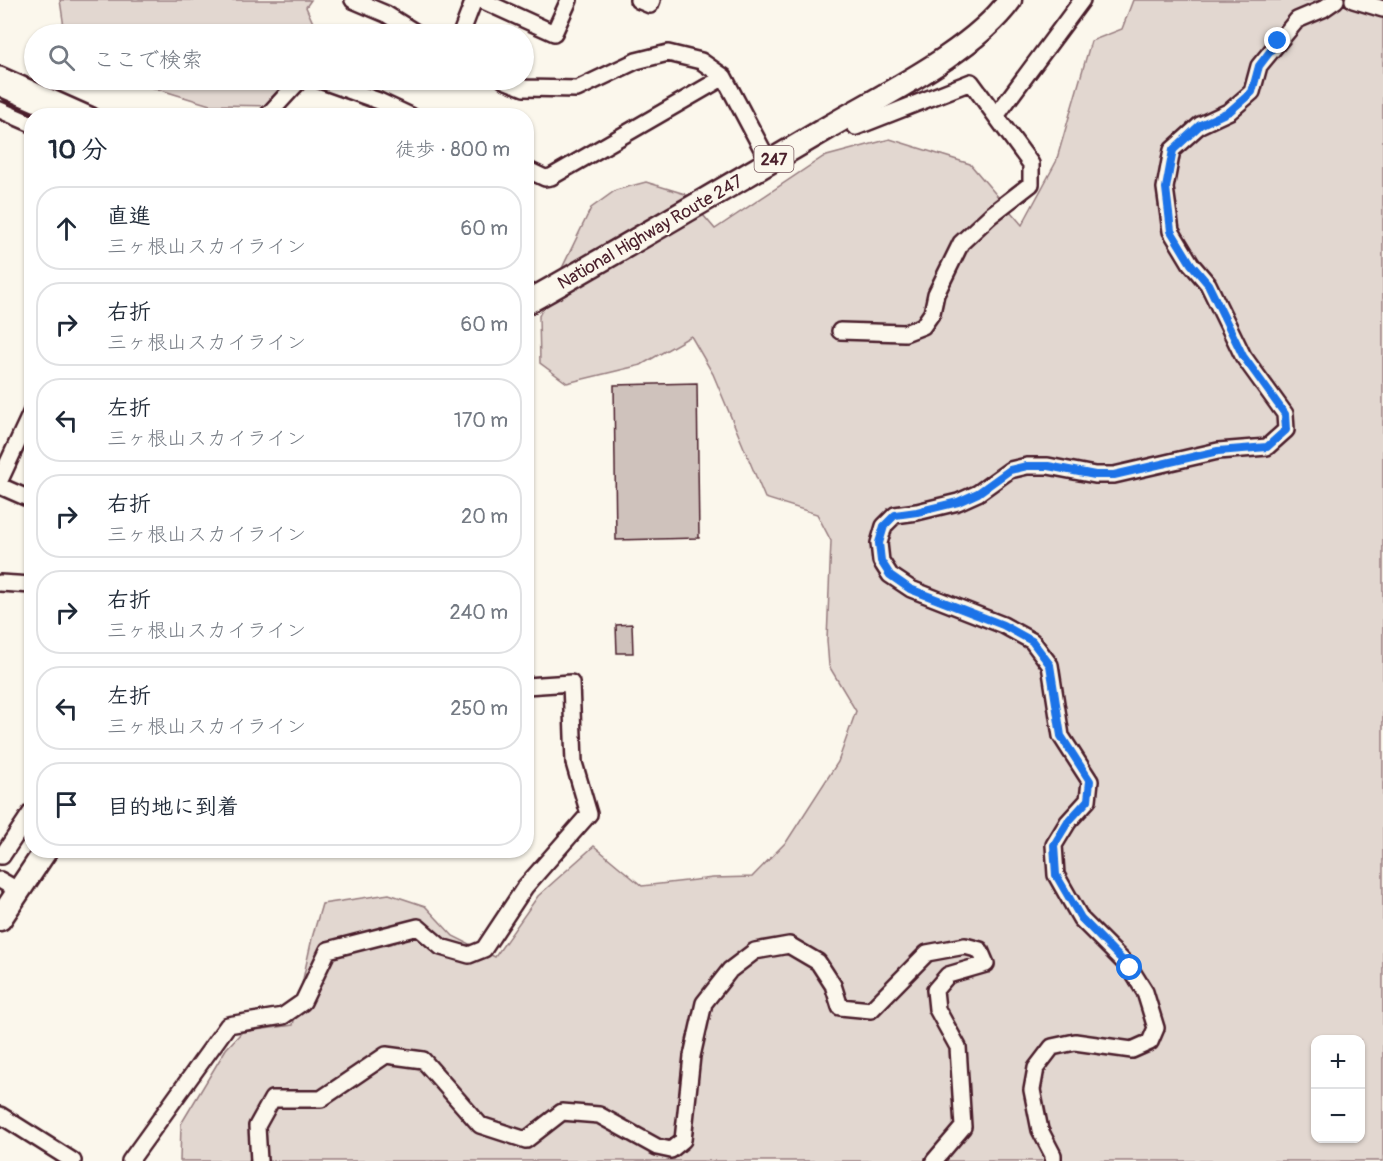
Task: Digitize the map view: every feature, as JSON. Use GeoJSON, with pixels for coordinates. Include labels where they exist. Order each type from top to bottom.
{"type":"FeatureCollection","features":[{"type":"Feature","properties":{"kind":"highway","name":"National Highway Route 247"},"geometry":{"type":"LineString","coordinates":[[534,298],[918,74],[969,40],[1010,0]]}},
{"type":"Feature","properties":{"kind":"highway"},"geometry":{"type":"LineString","coordinates":[[0,919],[9,886],[38,858]]}},
{"type":"Feature","properties":{"kind":"street"},"geometry":{"type":"LineString","coordinates":[[353,0],[390,7],[408,24]]}},
{"type":"Feature","properties":{"kind":"street"},"geometry":{"type":"LineString","coordinates":[[465,24],[474,0]]}},
{"type":"Feature","properties":{"kind":"street"},"geometry":{"type":"LineString","coordinates":[[481,0],[554,33],[569,0]]}},
{"type":"Feature","properties":{"kind":"street"},"geometry":{"type":"LineString","coordinates":[[638,0],[650,5],[652,0]]}},
{"type":"Feature","properties":{"kind":"street"},"geometry":{"type":"LineString","coordinates":[[996,116],[1082,0]]}},
{"type":"Feature","properties":{"kind":"street"},"geometry":{"type":"LineString","coordinates":[[1053,1161],[1053,1155],[1040,1130],[1032,1090],[1036,1068],[1052,1047],[1075,1042],[1132,1050],[1150,1042],[1156,1028],[1145,992],[1130,968],[1081,918],[1056,875],[1054,845],[1068,822],[1088,800],[1090,781],[1061,736],[1050,665],[1032,641],[1003,625],[910,589],[890,575],[881,561],[879,543],[884,526],[895,515],[958,502],[978,493],[1010,470],[1027,466],[1048,466],[1095,475],[1114,475],[1218,451],[1267,447],[1286,430],[1285,414],[1243,356],[1208,284],[1191,264],[1171,231],[1166,188],[1173,150],[1200,125],[1230,111],[1252,92],[1259,66],[1297,20],[1323,9],[1336,0]]}},
{"type":"Feature","properties":{"kind":"street"},"geometry":{"type":"LineString","coordinates":[[1353,0],[1383,9]]}},
{"type":"Feature","properties":{"kind":"street"},"geometry":{"type":"LineString","coordinates":[[534,88],[577,89],[636,61],[668,52],[701,61],[724,77],[770,162]]}},
{"type":"Feature","properties":{"kind":"street"},"geometry":{"type":"LineString","coordinates":[[0,75],[24,86]]}},
{"type":"Feature","properties":{"kind":"street"},"geometry":{"type":"LineString","coordinates":[[534,173],[545,178],[552,177],[724,77]]}},
{"type":"Feature","properties":{"kind":"street"},"geometry":{"type":"LineString","coordinates":[[840,331],[905,333],[922,326],[932,313],[936,294],[961,243],[1030,184],[1031,164],[971,82],[856,127],[848,116]]}},
{"type":"Feature","properties":{"kind":"street"},"geometry":{"type":"LineString","coordinates":[[0,88],[46,108]]}},
{"type":"Feature","properties":{"kind":"street"},"geometry":{"type":"LineString","coordinates":[[34,90],[74,108]]}},
{"type":"Feature","properties":{"kind":"street"},"geometry":{"type":"LineString","coordinates":[[274,108],[291,90]]}},
{"type":"Feature","properties":{"kind":"street"},"geometry":{"type":"LineString","coordinates":[[349,90],[394,108]]}},
{"type":"Feature","properties":{"kind":"street"},"geometry":{"type":"LineString","coordinates":[[0,110],[24,120]]}},
{"type":"Feature","properties":{"kind":"street"},"geometry":{"type":"LineString","coordinates":[[0,480],[24,428]]}},
{"type":"Feature","properties":{"kind":"street"},"geometry":{"type":"LineString","coordinates":[[0,486],[24,496]]}},
{"type":"Feature","properties":{"kind":"street"},"geometry":{"type":"LineString","coordinates":[[0,583],[24,584]]}},
{"type":"Feature","properties":{"kind":"street"},"geometry":{"type":"LineString","coordinates":[[130,1161],[228,1025],[283,1016],[303,1002],[328,950],[418,927],[441,947],[469,956],[484,950],[525,887],[589,813],[574,763],[571,682],[534,685]]}},
{"type":"Feature","properties":{"kind":"street"},"geometry":{"type":"LineString","coordinates":[[0,856],[24,823]]}},
{"type":"Feature","properties":{"kind":"street"},"geometry":{"type":"LineString","coordinates":[[259,1161],[258,1126],[272,1099],[321,1099],[386,1055],[423,1060],[480,1125],[526,1140],[562,1112],[599,1115],[657,1147],[672,1150],[683,1140],[692,1056],[704,1003],[730,970],[755,951],[789,945],[818,962],[833,985],[840,1006],[871,1010],[927,953],[965,946],[980,950],[986,964],[948,975],[936,990],[937,1009],[958,1047],[963,1126],[934,1161]]}},
{"type":"Feature","properties":{"kind":"street"},"geometry":{"type":"LineString","coordinates":[[0,1115],[73,1161]]}},
{"type":"Feature","properties":{"kind":"shaded area"},"geometry":{"type":"Polygon","coordinates":[[[60,0],[311,0],[306,7],[314,24],[64,24],[60,0]]]}},
{"type":"Feature","properties":{"kind":"shaded area"},"geometry":{"type":"Polygon","coordinates":[[[1133,0],[1383,0],[1383,1161],[180,1161],[181,1124],[226,1049],[242,1032],[293,1025],[312,938],[322,904],[389,894],[425,906],[453,936],[495,957],[538,896],[594,846],[642,886],[713,878],[752,877],[787,841],[838,762],[856,711],[829,666],[827,640],[831,541],[817,514],[765,498],[713,374],[691,336],[641,365],[567,383],[540,363],[539,316],[591,208],[616,190],[646,182],[685,194],[715,229],[823,157],[890,139],[970,164],[1022,225],[1056,162],[1091,41],[1122,29],[1133,0]]]}},
{"type":"Feature","properties":{"kind":"shaded area"},"geometry":{"type":"Polygon","coordinates":[[[161,90],[297,90],[274,106],[210,105],[161,90]]]}},
{"type":"Feature","properties":{"kind":"building"},"geometry":{"type":"Polygon","coordinates":[[[697,383],[699,538],[616,540],[614,385],[697,383]]]}},
{"type":"Feature","properties":{"kind":"building"},"geometry":{"type":"Polygon","coordinates":[[[632,624],[633,653],[617,653],[616,625],[632,624]]]}},
{"type":"Feature","properties":{"kind":"route"},"geometry":{"type":"LineString","coordinates":[[1130,968],[1081,918],[1056,875],[1054,845],[1068,822],[1088,800],[1090,781],[1061,736],[1050,665],[1032,641],[1003,625],[910,589],[890,575],[881,561],[879,543],[884,526],[895,515],[958,502],[978,493],[1010,470],[1027,466],[1048,466],[1095,475],[1114,475],[1218,451],[1267,447],[1286,430],[1285,414],[1243,356],[1208,284],[1191,264],[1171,231],[1166,188],[1173,150],[1200,125],[1230,111],[1252,92],[1259,66],[1278,41]]}}]}
